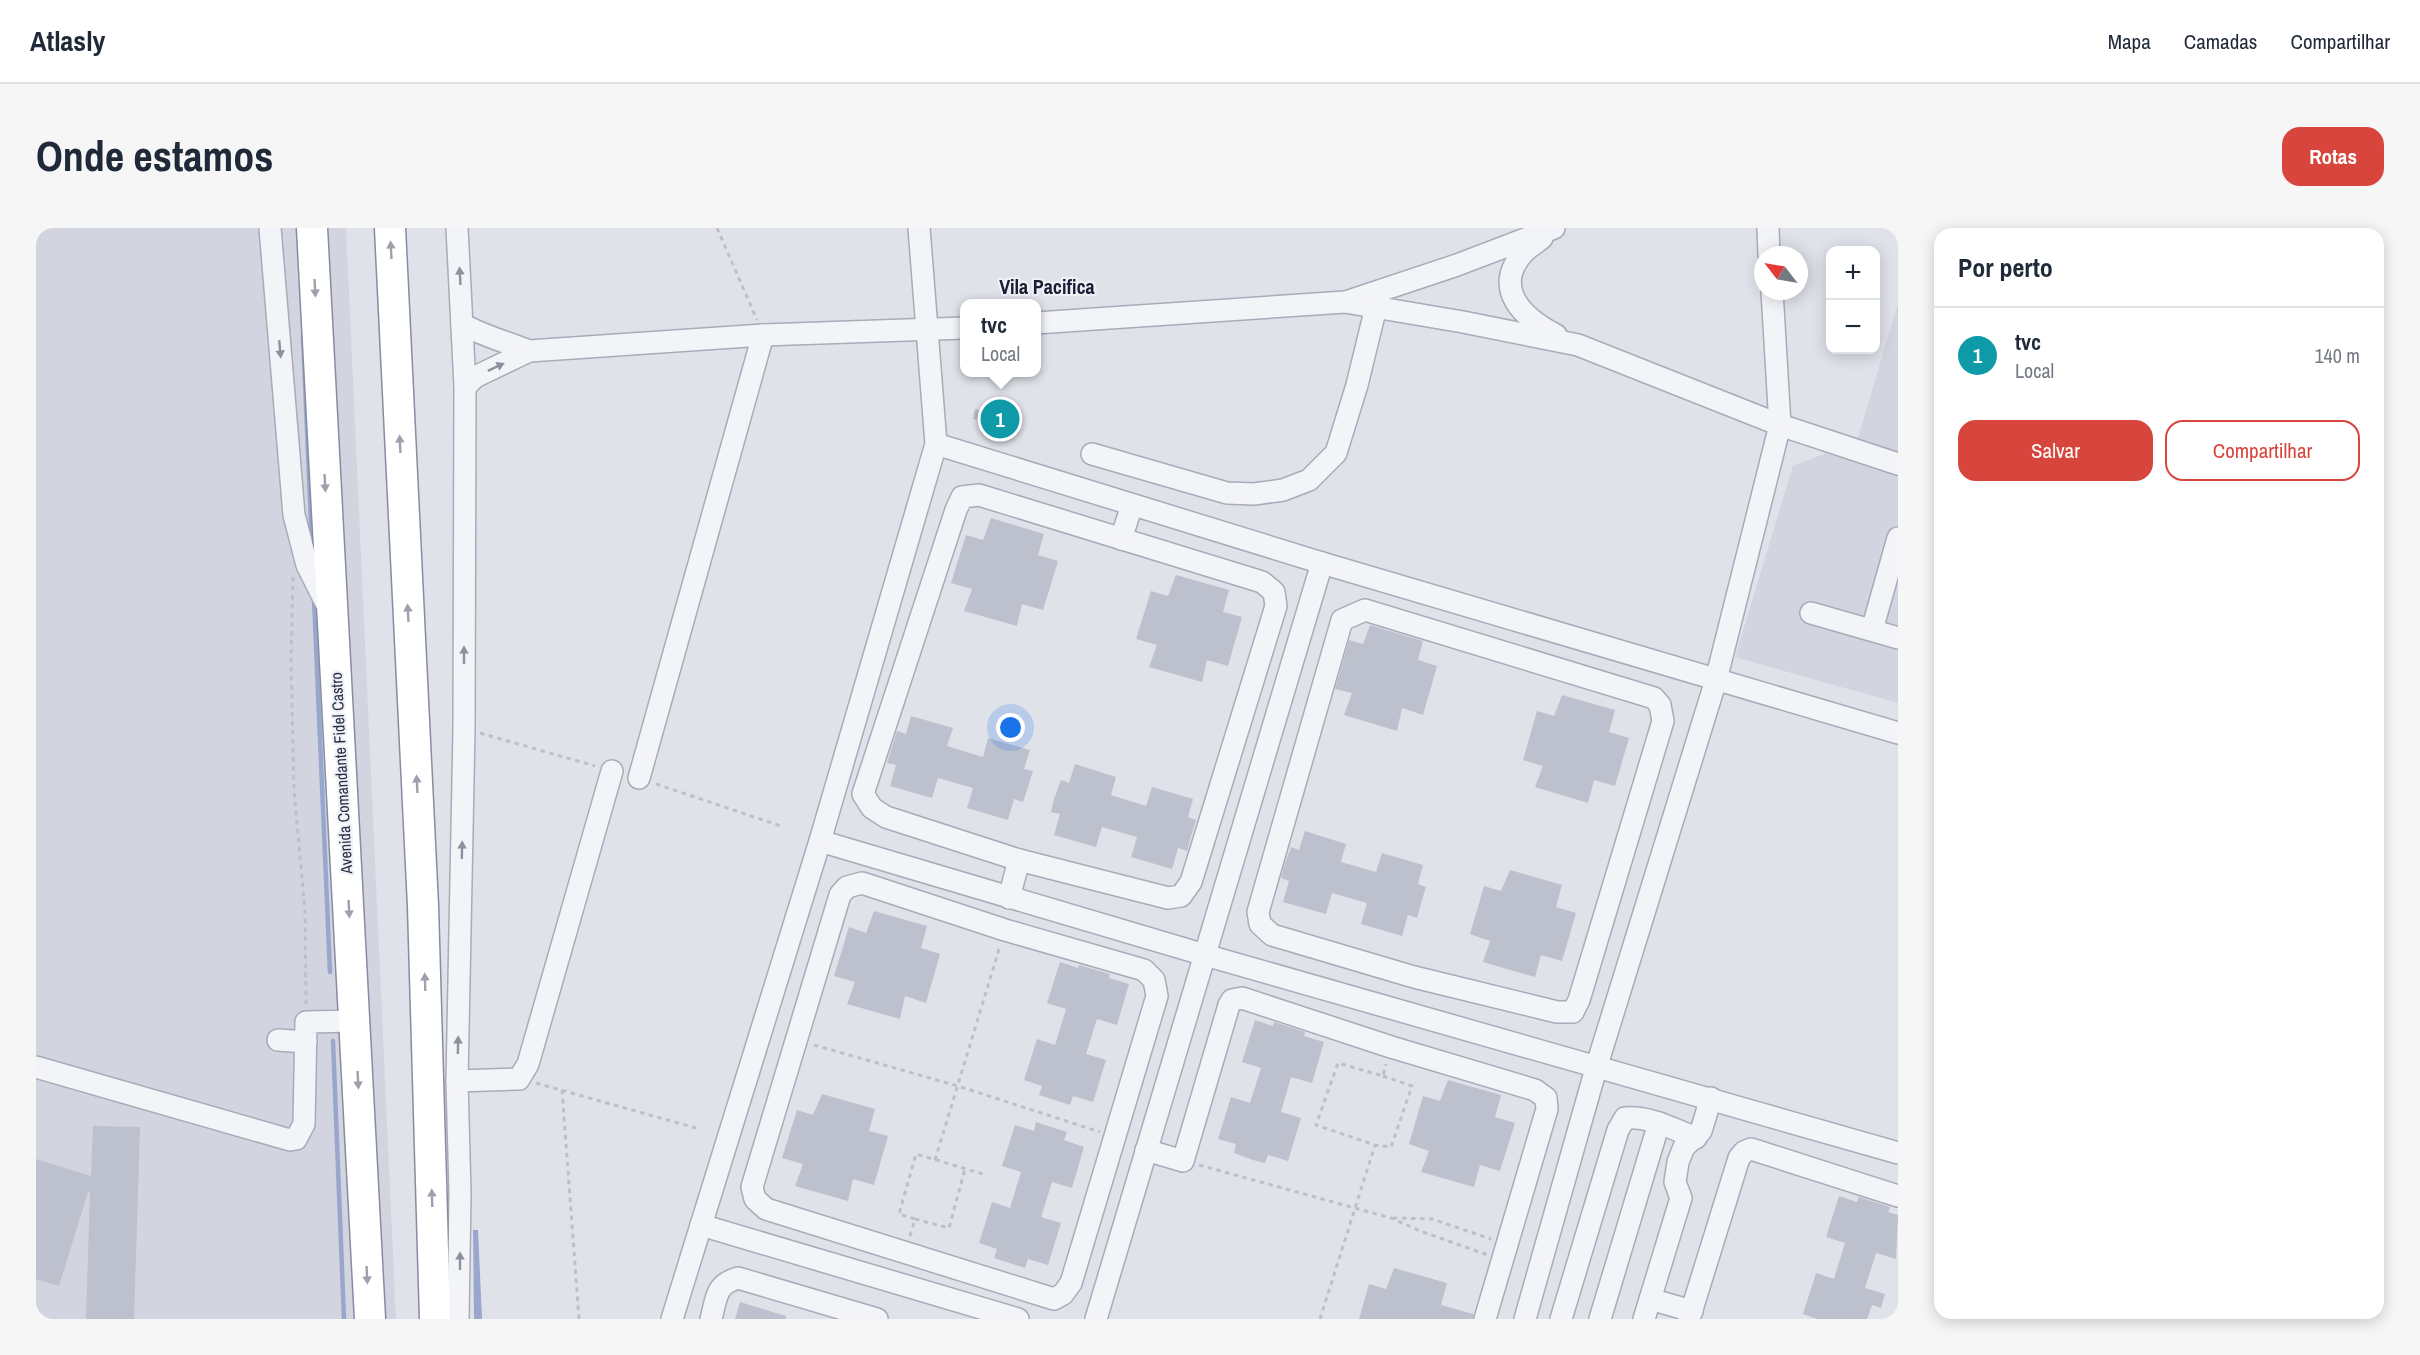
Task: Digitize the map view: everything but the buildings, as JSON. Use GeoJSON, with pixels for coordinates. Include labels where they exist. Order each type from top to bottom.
{"type":"FeatureCollection","features":[{"type":"Feature","properties":{"kind":"highway"},"geometry":{"type":"LineString","coordinates":[[390,228],[423,906],[435,1319]]}},
{"type":"Feature","properties":{"kind":"highway","name":"Avenida Comandante Fidel Castro"},"geometry":{"type":"LineString","coordinates":[[312,229],[370,1319]]}},
{"type":"Feature","properties":{"kind":"street"},"geometry":{"type":"LineString","coordinates":[[270,228],[300,568],[316,585],[333,616]]}},
{"type":"Feature","properties":{"kind":"street"},"geometry":{"type":"LineString","coordinates":[[457,228],[465,387],[464,729],[457,1081],[460,1192],[458,1319]]}},
{"type":"Feature","properties":{"kind":"street"},"geometry":{"type":"LineString","coordinates":[[672,1319],[820,841],[936,444],[919,228]]}},
{"type":"Feature","properties":{"kind":"street"},"geometry":{"type":"LineString","coordinates":[[1345,302],[1457,265],[1555,228]]}},
{"type":"Feature","properties":{"kind":"street"},"geometry":{"type":"LineString","coordinates":[[1555,228],[1524,252],[1513,270],[1510,291],[1521,311],[1537,325],[1578,345],[1780,425],[1898,464]]}},
{"type":"Feature","properties":{"kind":"street"},"geometry":{"type":"LineString","coordinates":[[1768,228],[1769,246]]}},
{"type":"Feature","properties":{"kind":"street"},"geometry":{"type":"LineString","coordinates":[[1525,1319],[1596,1065],[1716,680],[1780,425],[1773,300]]}},
{"type":"Feature","properties":{"kind":"street"},"geometry":{"type":"LineString","coordinates":[[1041,323],[1345,302],[1578,345]]}},
{"type":"Feature","properties":{"kind":"street"},"geometry":{"type":"LineString","coordinates":[[1092,454],[1227,493],[1254,494],[1283,490],[1309,480],[1336,453],[1357,385],[1376,307]]}},
{"type":"Feature","properties":{"kind":"street"},"geometry":{"type":"LineString","coordinates":[[462,324],[477,333],[500,339],[529,351]]}},
{"type":"Feature","properties":{"kind":"street"},"geometry":{"type":"LineString","coordinates":[[465,387],[475,377],[529,351],[763,335],[960,328]]}},
{"type":"Feature","properties":{"kind":"street"},"geometry":{"type":"LineString","coordinates":[[639,778],[763,335]]}},
{"type":"Feature","properties":{"kind":"street"},"geometry":{"type":"LineString","coordinates":[[936,444],[1322,563],[1898,733]]}},
{"type":"Feature","properties":{"kind":"street"},"geometry":{"type":"LineString","coordinates":[[980,495],[1121,539],[1262,582],[1274,592],[1276,606],[1191,882],[1181,896],[1168,898],[1019,860],[886,818],[872,808],[863,794],[962,497],[980,495]]}},
{"type":"Feature","properties":{"kind":"street"},"geometry":{"type":"LineString","coordinates":[[1121,539],[1132,505]]}},
{"type":"Feature","properties":{"kind":"street"},"geometry":{"type":"LineString","coordinates":[[1872,630],[1898,537]]}},
{"type":"Feature","properties":{"kind":"street"},"geometry":{"type":"LineString","coordinates":[[1096,1319],[1322,563]]}},
{"type":"Feature","properties":{"kind":"street"},"geometry":{"type":"LineString","coordinates":[[1365,610],[1510,654],[1654,698],[1660,705],[1663,721],[1579,1000],[1572,1012],[1557,1012],[1414,977],[1272,935],[1260,924],[1258,912],[1342,620],[1365,610]]}},
{"type":"Feature","properties":{"kind":"street"},"geometry":{"type":"LineString","coordinates":[[1811,613],[1898,638]]}},
{"type":"Feature","properties":{"kind":"street"},"geometry":{"type":"LineString","coordinates":[[1510,654],[1521,622]]}},
{"type":"Feature","properties":{"kind":"street"},"geometry":{"type":"LineString","coordinates":[[457,1081],[519,1078],[528,1065],[612,771]]}},
{"type":"Feature","properties":{"kind":"street"},"geometry":{"type":"LineString","coordinates":[[820,841],[1205,955],[1898,1153]]}},
{"type":"Feature","properties":{"kind":"street"},"geometry":{"type":"LineString","coordinates":[[1009,898],[1019,860]]}},
{"type":"Feature","properties":{"kind":"street"},"geometry":{"type":"LineString","coordinates":[[862,883],[1005,930],[1144,970],[1154,981],[1157,996],[1071,1283],[1063,1294],[1054,1299],[766,1209],[755,1199],[752,1187],[840,895],[848,887],[862,883]]}},
{"type":"Feature","properties":{"kind":"street"},"geometry":{"type":"LineString","coordinates":[[1405,1011],[1414,977]]}},
{"type":"Feature","properties":{"kind":"street"},"geometry":{"type":"LineString","coordinates":[[1146,1150],[1183,1161],[1232,1000],[1242,998],[1391,1047],[1535,1090],[1546,1098],[1547,1109],[1485,1319]]}},
{"type":"Feature","properties":{"kind":"street"},"geometry":{"type":"LineString","coordinates":[[278,1040],[355,1021]]}},
{"type":"Feature","properties":{"kind":"street"},"geometry":{"type":"LineString","coordinates":[[762,1030],[795,1040]]}},
{"type":"Feature","properties":{"kind":"street"},"geometry":{"type":"LineString","coordinates":[[36,1067],[290,1140],[296,1139],[304,1124],[306,1032]]}},
{"type":"Feature","properties":{"kind":"street"},"geometry":{"type":"LineString","coordinates":[[1711,1098],[1701,1131],[1684,1147],[1678,1162],[1675,1182],[1680,1198],[1647,1309],[1690,1315],[1739,1158],[1744,1152],[1751,1149],[1898,1196]]}},
{"type":"Feature","properties":{"kind":"street"},"geometry":{"type":"LineString","coordinates":[[1561,1319],[1618,1130],[1625,1118],[1636,1117],[1659,1123],[1696,1138]]}},
{"type":"Feature","properties":{"kind":"street"},"geometry":{"type":"LineString","coordinates":[[1600,1319],[1659,1123]]}},
{"type":"Feature","properties":{"kind":"street"},"geometry":{"type":"LineString","coordinates":[[701,1225],[1018,1319]]}},
{"type":"Feature","properties":{"kind":"street"},"geometry":{"type":"LineString","coordinates":[[711,1319],[719,1287],[727,1281],[738,1278],[877,1319]]}},
{"type":"Feature","properties":{"kind":"path"},"geometry":{"type":"LineString","coordinates":[[717,228],[763,335]]}},
{"type":"Feature","properties":{"kind":"path"},"geometry":{"type":"LineString","coordinates":[[300,568],[291,660],[294,790],[305,911],[306,1032]]}},
{"type":"Feature","properties":{"kind":"path"},"geometry":{"type":"LineString","coordinates":[[936,1160],[1005,930]]}},
{"type":"Feature","properties":{"kind":"path"},"geometry":{"type":"LineString","coordinates":[[795,1040],[958,1086],[1116,1137]]}},
{"type":"Feature","properties":{"kind":"path"},"geometry":{"type":"LineString","coordinates":[[1383,1076],[1391,1047]]}},
{"type":"Feature","properties":{"kind":"path"},"geometry":{"type":"LineString","coordinates":[[1338,1063],[1383,1076],[1412,1086],[1391,1147],[1375,1145],[1316,1125],[1338,1063]]}},
{"type":"Feature","properties":{"kind":"path"},"geometry":{"type":"LineString","coordinates":[[519,1078],[696,1128]]}},
{"type":"Feature","properties":{"kind":"path"},"geometry":{"type":"LineString","coordinates":[[562,1090],[579,1319]]}},
{"type":"Feature","properties":{"kind":"path"},"geometry":{"type":"LineString","coordinates":[[1320,1319],[1375,1145]]}},
{"type":"Feature","properties":{"kind":"path"},"geometry":{"type":"LineString","coordinates":[[965,1168],[949,1228],[899,1214],[916,1154],[965,1168],[983,1174]]}},
{"type":"Feature","properties":{"kind":"path"},"geometry":{"type":"LineString","coordinates":[[1183,1161],[1354,1207],[1391,1218],[1420,1231],[1505,1252]]}},
{"type":"Feature","properties":{"kind":"path"},"geometry":{"type":"LineString","coordinates":[[1391,1218],[1432,1218],[1505,1252]]}},
{"type":"Feature","properties":{"kind":"path"},"geometry":{"type":"LineString","coordinates":[[905,1252],[915,1219]]}},
{"type":"Feature","properties":{"kind":"shaded area"},"geometry":{"type":"Polygon","coordinates":[[[36,228],[346,228],[396,1319],[36,1319],[36,228]]]}},
{"type":"Feature","properties":{"kind":"shaded area"},"geometry":{"type":"Polygon","coordinates":[[[1898,303],[1898,703],[1735,657],[1793,466],[1857,441],[1898,303]]]}},
{"type":"Feature","properties":{"kind":"water"},"geometry":{"type":"Polygon","coordinates":[[[473,1230],[478,1230],[482,1319],[474,1319],[473,1230]]]}},
{"type":"Feature","properties":{"kind":"waterway"},"geometry":{"type":"LineString","coordinates":[[303,336],[312,546]]}},
{"type":"Feature","properties":{"kind":"waterway"},"geometry":{"type":"LineString","coordinates":[[314,599],[330,972]]}},
{"type":"Feature","properties":{"kind":"waterway"},"geometry":{"type":"LineString","coordinates":[[333,1041],[344,1319]]}},
{"type":"Feature","properties":{"kind":"place","name":"tvc"},"geometry":{"type":"Point","coordinates":[1000,419]}},
{"type":"Feature","properties":{"kind":"district","name":"Vila Pacifica"},"geometry":{"type":"Point","coordinates":[1047,286]}}]}
